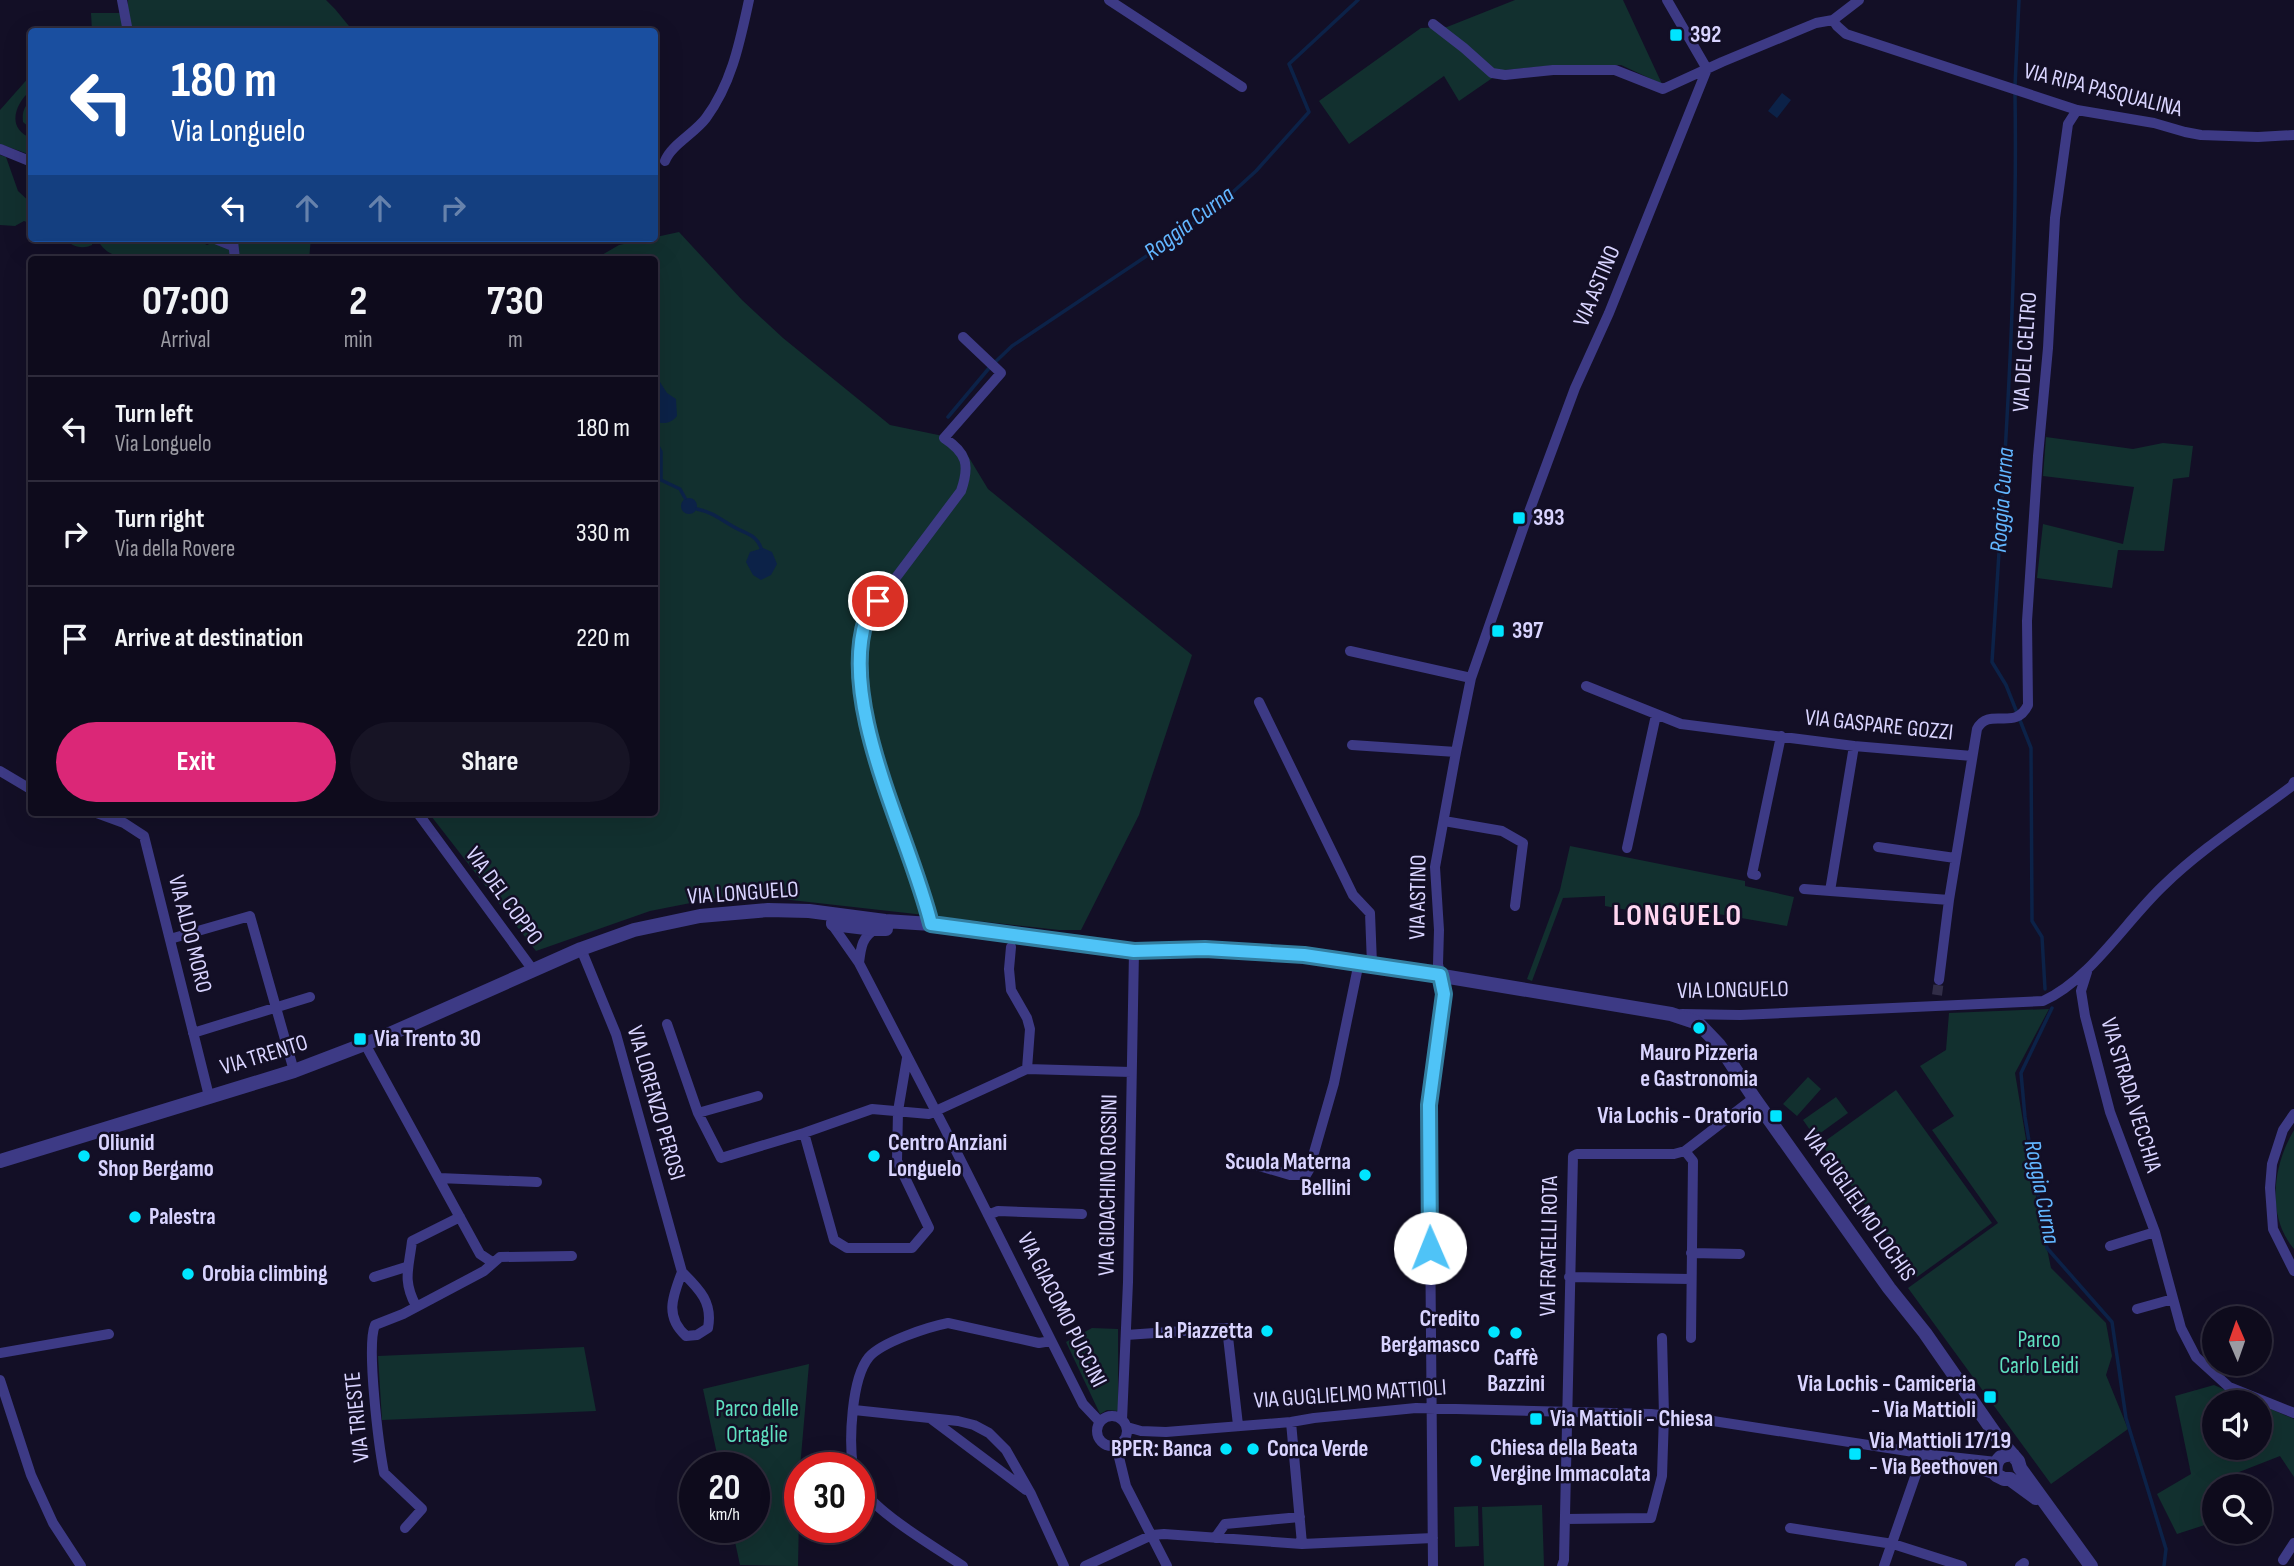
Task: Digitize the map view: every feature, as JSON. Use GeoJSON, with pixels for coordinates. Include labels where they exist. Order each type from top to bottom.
{"type":"FeatureCollection","features":[{"type":"Feature","properties":{"kind":"street"},"geometry":{"type":"LineString","coordinates":[[122,0],[127,28]]}},
{"type":"Feature","properties":{"kind":"street"},"geometry":{"type":"LineString","coordinates":[[665,161],[708,116],[725,85],[737,54],[748,0]]}},
{"type":"Feature","properties":{"kind":"street"},"geometry":{"type":"LineString","coordinates":[[1109,0],[1242,86]]}},
{"type":"Feature","properties":{"kind":"street"},"geometry":{"type":"LineString","coordinates":[[1667,0],[1707,69]]}},
{"type":"Feature","properties":{"kind":"street"},"geometry":{"type":"LineString","coordinates":[[1433,24],[1492,72],[1506,75],[1553,70],[1615,70],[1662,89],[1816,23],[1833,20],[1859,0]]}},
{"type":"Feature","properties":{"kind":"street","name":"VIA RIPA PASQUALINA"},"geometry":{"type":"LineString","coordinates":[[1833,20],[1846,34],[2077,110],[2202,135],[2294,135]]}},
{"type":"Feature","properties":{"kind":"street","name":"VIA ASTINO"},"geometry":{"type":"LineString","coordinates":[[1433,1566],[1429,1105],[1444,994],[1440,975],[1435,867],[1456,752],[1471,678],[1521,532],[1576,388],[1707,69]]}},
{"type":"Feature","properties":{"kind":"street","name":"VIA DEL CELTRO"},"geometry":{"type":"LineString","coordinates":[[1939,980],[1955,858],[1976,735],[1980,723],[1989,719],[2020,715],[2029,697],[2027,621],[2055,218],[2068,124],[2077,110]]}},
{"type":"Feature","properties":{"kind":"street"},"geometry":{"type":"LineString","coordinates":[[0,149],[28,160]]}},
{"type":"Feature","properties":{"kind":"street"},"geometry":{"type":"LineString","coordinates":[[931,924],[861,702],[859,652],[867,616],[961,491],[967,473],[964,456],[944,438],[1000,373],[963,337]]}},
{"type":"Feature","properties":{"kind":"street"},"geometry":{"type":"LineString","coordinates":[[1350,651],[1471,678]]}},
{"type":"Feature","properties":{"kind":"street","name":"VIA GASPARE GOZZI"},"geometry":{"type":"LineString","coordinates":[[1587,686],[1681,724],[1854,746],[1972,756]]}},
{"type":"Feature","properties":{"kind":"street"},"geometry":{"type":"LineString","coordinates":[[1232,1158],[1290,1175],[1306,1175],[1366,963],[1370,913],[1353,895],[1259,702]]}},
{"type":"Feature","properties":{"kind":"street"},"geometry":{"type":"LineString","coordinates":[[1627,848],[1656,715]]}},
{"type":"Feature","properties":{"kind":"street","name":"VIA GASPARE GOZZI"},"geometry":{"type":"LineString","coordinates":[[1754,875],[1781,736]]}},
{"type":"Feature","properties":{"kind":"street"},"geometry":{"type":"LineString","coordinates":[[1352,745],[1456,752]]}},
{"type":"Feature","properties":{"kind":"street"},"geometry":{"type":"LineString","coordinates":[[1830,891],[1854,746]]}},
{"type":"Feature","properties":{"kind":"street"},"geometry":{"type":"LineString","coordinates":[[0,771],[28,788]]}},
{"type":"Feature","properties":{"kind":"street","name":"VIA LONGUELO"},"geometry":{"type":"LineString","coordinates":[[533,971],[581,949],[634,930],[700,916],[768,910],[809,911],[931,924],[1134,951],[1205,949],[1304,955],[1671,1014],[1740,1015],[1936,1000],[2043,1001],[2067,989],[2088,969],[2162,886],[2200,853],[2294,782]]}},
{"type":"Feature","properties":{"kind":"street","name":"VIA ALDO MORO"},"geometry":{"type":"LineString","coordinates":[[105,816],[124,823],[144,836],[209,1096]]}},
{"type":"Feature","properties":{"kind":"street","name":"VIA DEL COPPO"},"geometry":{"type":"LineString","coordinates":[[420,816],[533,971]]}},
{"type":"Feature","properties":{"kind":"street"},"geometry":{"type":"LineString","coordinates":[[1444,821],[1503,831],[1523,844],[1515,906]]}},
{"type":"Feature","properties":{"kind":"street"},"geometry":{"type":"LineString","coordinates":[[1878,847],[1955,858]]}},
{"type":"Feature","properties":{"kind":"street"},"geometry":{"type":"LineString","coordinates":[[1804,889],[1949,900]]}},
{"type":"Feature","properties":{"kind":"street","name":"VIA GIACOMO PUCCINI"},"geometry":{"type":"LineString","coordinates":[[809,911],[831,923],[859,963],[1083,1404],[1100,1422]]}},
{"type":"Feature","properties":{"kind":"street"},"geometry":{"type":"LineString","coordinates":[[170,939],[250,916],[295,1071]]}},
{"type":"Feature","properties":{"kind":"street","name":"VIA LONGUELO"},"geometry":{"type":"LineString","coordinates":[[831,923],[874,929],[965,929]]}},
{"type":"Feature","properties":{"kind":"street"},"geometry":{"type":"LineString","coordinates":[[859,963],[861,943],[874,929],[883,925],[906,923]]}},
{"type":"Feature","properties":{"kind":"street"},"geometry":{"type":"LineString","coordinates":[[1011,947],[1009,969],[1012,990],[1030,1029],[1027,1069]]}},
{"type":"Feature","properties":{"kind":"street","name":"VIA LORENZO PEROSI"},"geometry":{"type":"LineString","coordinates":[[581,949],[616,1034],[682,1272],[704,1294],[710,1318],[708,1328],[697,1335],[686,1336],[677,1328],[671,1302],[682,1272]]}},
{"type":"Feature","properties":{"kind":"street","name":"VIA GIOACHINO ROSSINI"},"geometry":{"type":"LineString","coordinates":[[1125,1423],[1134,951]]}},
{"type":"Feature","properties":{"kind":"street","name":"VIA STRADA VECCHIA"},"geometry":{"type":"LineString","coordinates":[[2088,969],[2081,991],[2110,1112],[2155,1232],[2186,1338],[2196,1357],[2229,1387],[2294,1413]]}},
{"type":"Feature","properties":{"kind":"street","name":"VIA TRENTO"},"geometry":{"type":"LineString","coordinates":[[0,1161],[295,1071],[365,1044],[533,971]]}},
{"type":"Feature","properties":{"kind":"street"},"geometry":{"type":"LineString","coordinates":[[193,1033],[310,996]]}},
{"type":"Feature","properties":{"kind":"street","name":"VIA GUGLIELMO LOCHIS"},"geometry":{"type":"LineString","coordinates":[[1671,1014],[1698,1023],[1719,1045],[1754,1098],[1998,1438],[2006,1466]]}},
{"type":"Feature","properties":{"kind":"street"},"geometry":{"type":"LineString","coordinates":[[1719,1045],[1712,1024],[1718,1019],[1740,1015]]}},
{"type":"Feature","properties":{"kind":"street"},"geometry":{"type":"LineString","coordinates":[[667,1024],[698,1113],[721,1158],[872,1109],[929,1114],[1027,1069],[1131,1072]]}},
{"type":"Feature","properties":{"kind":"street"},"geometry":{"type":"LineString","coordinates":[[365,1044],[480,1254],[492,1262]]}},
{"type":"Feature","properties":{"kind":"street"},"geometry":{"type":"LineString","coordinates":[[804,1133],[834,1240],[847,1248],[912,1248],[929,1228],[897,1161],[898,1111],[907,1057]]}},
{"type":"Feature","properties":{"kind":"street"},"geometry":{"type":"LineString","coordinates":[[698,1113],[758,1096]]}},
{"type":"Feature","properties":{"kind":"street"},"geometry":{"type":"LineString","coordinates":[[1690,1338],[1693,1161],[1685,1151],[1754,1098]]}},
{"type":"Feature","properties":{"kind":"street"},"geometry":{"type":"LineString","coordinates":[[2294,1114],[2283,1130],[2272,1164],[2270,1188],[2273,1229],[2294,1270]]}},
{"type":"Feature","properties":{"kind":"street","name":"VIA FRATELLI ROTA"},"geometry":{"type":"LineString","coordinates":[[1562,1566],[1573,1156],[1674,1154],[1685,1151]]}},
{"type":"Feature","properties":{"kind":"street"},"geometry":{"type":"LineString","coordinates":[[439,1178],[537,1182]]}},
{"type":"Feature","properties":{"kind":"street","name":"VIA GIACOMO PUCCINI"},"geometry":{"type":"LineString","coordinates":[[988,1215],[998,1211],[1082,1214]]}},
{"type":"Feature","properties":{"kind":"street"},"geometry":{"type":"LineString","coordinates":[[415,1306],[410,1296],[406,1267],[412,1241],[460,1217]]}},
{"type":"Feature","properties":{"kind":"street"},"geometry":{"type":"LineString","coordinates":[[2110,1246],[2155,1232]]}},
{"type":"Feature","properties":{"kind":"street"},"geometry":{"type":"LineString","coordinates":[[1691,1253],[1740,1254]]}},
{"type":"Feature","properties":{"kind":"street","name":"VIA TRIESTE"},"geometry":{"type":"LineString","coordinates":[[405,1528],[422,1509],[384,1473],[377,1423],[372,1334],[375,1325],[403,1314],[484,1271],[500,1257],[572,1256]]}},
{"type":"Feature","properties":{"kind":"street"},"geometry":{"type":"LineString","coordinates":[[374,1277],[406,1267]]}},
{"type":"Feature","properties":{"kind":"street"},"geometry":{"type":"LineString","coordinates":[[1569,1277],[1690,1279]]}},
{"type":"Feature","properties":{"kind":"street"},"geometry":{"type":"LineString","coordinates":[[2137,1309],[2173,1299]]}},
{"type":"Feature","properties":{"kind":"street"},"geometry":{"type":"LineString","coordinates":[[852,1452],[856,1390],[868,1358],[880,1348],[948,1323],[1039,1343],[1051,1341]]}},
{"type":"Feature","properties":{"kind":"street"},"geometry":{"type":"LineString","coordinates":[[1126,1335],[1227,1328],[1238,1425]]}},
{"type":"Feature","properties":{"kind":"street"},"geometry":{"type":"LineString","coordinates":[[0,1353],[109,1334]]}},
{"type":"Feature","properties":{"kind":"street"},"geometry":{"type":"LineString","coordinates":[[1565,1519],[1651,1518],[1662,1476],[1662,1338]]}},
{"type":"Feature","properties":{"kind":"street"},"geometry":{"type":"LineString","coordinates":[[0,1380],[31,1475],[53,1523],[82,1566]]}},
{"type":"Feature","properties":{"kind":"street","name":"VIA GUGLIELMO MATTIOLI"},"geometry":{"type":"LineString","coordinates":[[1125,1423],[1140,1431],[1166,1432],[1432,1408],[1664,1415],[1725,1422],[2006,1466],[2046,1505],[2091,1566]]}},
{"type":"Feature","properties":{"kind":"street"},"geometry":{"type":"LineString","coordinates":[[854,1410],[974,1424],[989,1433],[1006,1450],[1031,1494],[1065,1566]]}},
{"type":"Feature","properties":{"kind":"street","name":"VIA GIACOMO PUCCINI"},"geometry":{"type":"LineString","coordinates":[[1111,1416],[1125,1423],[1127,1435],[1120,1443],[1105,1444],[1099,1438],[1097,1430],[1100,1422],[1111,1416]]}},
{"type":"Feature","properties":{"kind":"street"},"geometry":{"type":"LineString","coordinates":[[928,1417],[1031,1494]]}},
{"type":"Feature","properties":{"kind":"street"},"geometry":{"type":"LineString","coordinates":[[1291,1422],[1302,1544]]}},
{"type":"Feature","properties":{"kind":"street","name":"VIA GUGLIELMO MATTIOLI"},"geometry":{"type":"LineString","coordinates":[[1120,1443],[1166,1432]]}},
{"type":"Feature","properties":{"kind":"street","name":"VIA GIACOMO PUCCINI"},"geometry":{"type":"LineString","coordinates":[[1120,1443],[1126,1486],[1167,1566]]}},
{"type":"Feature","properties":{"kind":"street"},"geometry":{"type":"LineString","coordinates":[[1884,1566],[1928,1455]]}},
{"type":"Feature","properties":{"kind":"street"},"geometry":{"type":"LineString","coordinates":[[875,1503],[963,1566]]}},
{"type":"Feature","properties":{"kind":"street"},"geometry":{"type":"LineString","coordinates":[[1215,1538],[1225,1524],[1300,1517]]}},
{"type":"Feature","properties":{"kind":"street"},"geometry":{"type":"LineString","coordinates":[[1790,1528],[1893,1544],[1962,1566]]}},
{"type":"Feature","properties":{"kind":"street"},"geometry":{"type":"LineString","coordinates":[[1085,1566],[1152,1535],[1302,1544],[1433,1538]]}},
{"type":"Feature","properties":{"kind":"street"},"geometry":{"type":"LineString","coordinates":[[2283,1560],[2294,1543]]}},
{"type":"Feature","properties":{"kind":"green space"},"geometry":{"type":"Polygon","coordinates":[[[128,0],[326,0],[351,28],[92,28],[91,13],[119,13],[128,6],[128,0]]]}},
{"type":"Feature","properties":{"kind":"green space"},"geometry":{"type":"Polygon","coordinates":[[[1515,0],[1623,0],[1662,84],[1621,65],[1558,65],[1504,70],[1459,101],[1444,76],[1349,144],[1319,101],[1421,28],[1447,27],[1515,0]]]}},
{"type":"Feature","properties":{"kind":"green space"},"geometry":{"type":"Polygon","coordinates":[[[28,78],[28,93],[17,110],[16,123],[18,129],[28,136],[28,154],[0,144],[0,110],[28,78]]]}},
{"type":"Feature","properties":{"kind":"green space"},"geometry":{"type":"Polygon","coordinates":[[[28,104],[28,126],[23,122],[28,104]]]}},
{"type":"Feature","properties":{"kind":"green space"},"geometry":{"type":"Polygon","coordinates":[[[0,155],[6,157],[18,191],[28,200],[28,222],[24,221],[15,226],[0,225],[0,155]]]}},
{"type":"Feature","properties":{"kind":"green space"},"geometry":{"type":"Polygon","coordinates":[[[679,232],[742,300],[783,338],[890,425],[948,437],[965,451],[988,489],[1192,655],[1139,815],[1081,930],[1059,930],[782,899],[726,896],[650,911],[536,951],[431,816],[658,816],[658,256],[600,256],[619,245],[658,242],[658,237],[679,232]]]}},
{"type":"Feature","properties":{"kind":"green space"},"geometry":{"type":"Polygon","coordinates":[[[69,242],[92,242],[92,245],[84,247],[69,242]]]}},
{"type":"Feature","properties":{"kind":"green space"},"geometry":{"type":"Polygon","coordinates":[[[99,242],[201,242],[207,245],[213,242],[311,242],[309,256],[119,256],[109,253],[99,242]]]}},
{"type":"Feature","properties":{"kind":"green space"},"geometry":{"type":"Polygon","coordinates":[[[2046,437],[2133,449],[2163,443],[2193,446],[2189,477],[2173,479],[2164,551],[2118,550],[2112,588],[2037,578],[2043,524],[2123,544],[2134,487],[2043,476],[2046,437]]]}},
{"type":"Feature","properties":{"kind":"green space"},"geometry":{"type":"Polygon","coordinates":[[[1570,846],[1745,881],[1745,886],[1794,897],[1787,926],[1701,911],[1696,922],[1605,906],[1605,896],[1563,898],[1532,981],[1527,979],[1560,890],[1570,846]]]}},
{"type":"Feature","properties":{"kind":"green space","name":"Parco Carlo Leidi"},"geometry":{"type":"Polygon","coordinates":[[[2049,1009],[2015,1073],[2033,1182],[2051,1268],[2106,1323],[2112,1356],[2106,1375],[2128,1429],[2051,1484],[1908,1288],[1998,1223],[1932,1130],[1954,1116],[1920,1066],[1946,1050],[1949,1013],[2049,1009]]]}},
{"type":"Feature","properties":{"kind":"green space"},"geometry":{"type":"Polygon","coordinates":[[[1808,1077],[1821,1089],[1797,1116],[1783,1104],[1808,1077]]]}},
{"type":"Feature","properties":{"kind":"green space"},"geometry":{"type":"Polygon","coordinates":[[[1896,1090],[1992,1223],[1917,1277],[1821,1144],[1896,1090]]]}},
{"type":"Feature","properties":{"kind":"green space"},"geometry":{"type":"Polygon","coordinates":[[[1836,1097],[1848,1113],[1815,1137],[1803,1120],[1836,1097]]]}},
{"type":"Feature","properties":{"kind":"green space"},"geometry":{"type":"Polygon","coordinates":[[[2294,1130],[2294,1249],[2279,1221],[2276,1190],[2281,1159],[2294,1130]]]}},
{"type":"Feature","properties":{"kind":"green space"},"geometry":{"type":"Polygon","coordinates":[[[1092,1328],[1118,1329],[1118,1411],[1107,1410],[1100,1414],[1066,1342],[1092,1328]]]}},
{"type":"Feature","properties":{"kind":"green space"},"geometry":{"type":"Polygon","coordinates":[[[584,1347],[596,1411],[382,1420],[378,1356],[584,1347]]]}},
{"type":"Feature","properties":{"kind":"green space","name":"Parco delle Ortaglie"},"geometry":{"type":"Polygon","coordinates":[[[809,1364],[801,1452],[784,1452],[784,1543],[798,1543],[798,1566],[740,1565],[735,1543],[770,1543],[770,1452],[717,1452],[703,1389],[809,1364]]]}},
{"type":"Feature","properties":{"kind":"green space"},"geometry":{"type":"Polygon","coordinates":[[[2214,1385],[2225,1390],[2202,1390],[2202,1460],[2270,1460],[2234,1474],[2202,1474],[2202,1526],[2177,1534],[2157,1494],[2191,1474],[2175,1396],[2214,1385]]]}},
{"type":"Feature","properties":{"kind":"green space"},"geometry":{"type":"Polygon","coordinates":[[[2272,1410],[2294,1419],[2294,1477],[2280,1456],[2272,1459],[2272,1410]]]}},
{"type":"Feature","properties":{"kind":"green space"},"geometry":{"type":"Polygon","coordinates":[[[1542,1505],[1544,1566],[1484,1566],[1482,1507],[1542,1505]]]}},
{"type":"Feature","properties":{"kind":"green space"},"geometry":{"type":"Polygon","coordinates":[[[1478,1506],[1479,1546],[1455,1547],[1454,1507],[1478,1506]]]}},
{"type":"Feature","properties":{"kind":"water"},"geometry":{"type":"Polygon","coordinates":[[[1782,93],[1791,100],[1777,118],[1768,111],[1782,93]]]}},
{"type":"Feature","properties":{"kind":"water"},"geometry":{"type":"Polygon","coordinates":[[[658,382],[676,399],[677,416],[664,423],[658,422],[658,382]]]}},
{"type":"Feature","properties":{"kind":"water"},"geometry":{"type":"Polygon","coordinates":[[[686,498],[692,498],[697,506],[695,512],[686,514],[681,509],[681,503],[686,498]]]}},
{"type":"Feature","properties":{"kind":"water"},"geometry":{"type":"Polygon","coordinates":[[[763,548],[772,552],[777,564],[771,575],[761,580],[753,575],[746,562],[750,552],[763,548]]]}},
{"type":"Feature","properties":{"kind":"waterway","name":"Roggia Curna"},"geometry":{"type":"LineString","coordinates":[[948,417],[990,367],[1012,346],[1175,237],[1222,202],[1256,171],[1309,112],[1289,64],[1358,0]]}},
{"type":"Feature","properties":{"kind":"waterway","name":"Roggia Curna"},"geometry":{"type":"LineString","coordinates":[[2015,86],[2019,0]]}},
{"type":"Feature","properties":{"kind":"waterway","name":"Roggia Curna"},"geometry":{"type":"LineString","coordinates":[[2015,94],[2012,307],[1992,662],[2006,685],[2031,748],[2032,921],[2042,937],[2045,989]]}},
{"type":"Feature","properties":{"kind":"waterway"},"geometry":{"type":"LineString","coordinates":[[658,448],[661,452],[661,480],[680,489],[685,498]]}},
{"type":"Feature","properties":{"kind":"waterway"},"geometry":{"type":"LineString","coordinates":[[697,509],[713,514],[750,535],[761,548]]}},
{"type":"Feature","properties":{"kind":"waterway","name":"Roggia Curna"},"geometry":{"type":"LineString","coordinates":[[2052,1008],[2021,1073],[2025,1117],[2047,1248],[2112,1322],[2126,1418],[2166,1549],[2164,1566]]}},
{"type":"Feature","properties":{"kind":"tunnel"},"geometry":{"type":"LineString","coordinates":[[1937,995],[1939,980]]}},
{"type":"Feature","properties":{"kind":"place","name":"392"},"geometry":{"type":"Point","coordinates":[1676,35]}},
{"type":"Feature","properties":{"kind":"place","name":"393"},"geometry":{"type":"Point","coordinates":[1519,518]}},
{"type":"Feature","properties":{"kind":"place","name":"397"},"geometry":{"type":"Point","coordinates":[1498,631]}},
{"type":"Feature","properties":{"kind":"place","name":"Mauro Pizzeria e Gastronomia"},"geometry":{"type":"Point","coordinates":[1699,1028]}},
{"type":"Feature","properties":{"kind":"place","name":"Via Trento 30"},"geometry":{"type":"Point","coordinates":[360,1039]}},
{"type":"Feature","properties":{"kind":"place","name":"Via Lochis - Oratorio"},"geometry":{"type":"Point","coordinates":[1776,1116]}},
{"type":"Feature","properties":{"kind":"place","name":"Oliunid Shop Bergamo"},"geometry":{"type":"Point","coordinates":[84,1156]}},
{"type":"Feature","properties":{"kind":"place","name":"Centro Anziani Longuelo"},"geometry":{"type":"Point","coordinates":[874,1156]}},
{"type":"Feature","properties":{"kind":"place","name":"Scuola Materna Bellini"},"geometry":{"type":"Point","coordinates":[1365,1175]}},
{"type":"Feature","properties":{"kind":"place","name":"Palestra"},"geometry":{"type":"Point","coordinates":[135,1217]}},
{"type":"Feature","properties":{"kind":"place","name":"Orobia climbing"},"geometry":{"type":"Point","coordinates":[188,1274]}},
{"type":"Feature","properties":{"kind":"place","name":"La Piazzetta"},"geometry":{"type":"Point","coordinates":[1267,1331]}},
{"type":"Feature","properties":{"kind":"place","name":"Credito Bergamasco"},"geometry":{"type":"Point","coordinates":[1494,1332]}},
{"type":"Feature","properties":{"kind":"place","name":"Caffè Bazzini"},"geometry":{"type":"Point","coordinates":[1516,1333]}},
{"type":"Feature","properties":{"kind":"place","name":"Via Lochis - Camiceria - Via Mattioli"},"geometry":{"type":"Point","coordinates":[1990,1397]}},
{"type":"Feature","properties":{"kind":"place","name":"Via Mattioli - Chiesa"},"geometry":{"type":"Point","coordinates":[1536,1419]}},
{"type":"Feature","properties":{"kind":"place","name":"BPER: Banca"},"geometry":{"type":"Point","coordinates":[1226,1449]}},
{"type":"Feature","properties":{"kind":"place","name":"Conca Verde"},"geometry":{"type":"Point","coordinates":[1253,1449]}},
{"type":"Feature","properties":{"kind":"place","name":"Via Mattioli 17/19 - Via Beethoven"},"geometry":{"type":"Point","coordinates":[1855,1454]}},
{"type":"Feature","properties":{"kind":"place","name":"Chiesa della Beata Vergine Immacolata"},"geometry":{"type":"Point","coordinates":[1476,1461]}},
{"type":"Feature","properties":{"kind":"district","name":"LONGUELO"},"geometry":{"type":"Point","coordinates":[1678,916]}},
{"type":"Feature","properties":{"kind":"route"},"geometry":{"type":"LineString","coordinates":[[878,601],[867,616],[859,652],[861,702],[931,924],[1134,951],[1205,949],[1304,955],[1440,975],[1444,994],[1429,1105],[1430,1248]]}}]}
